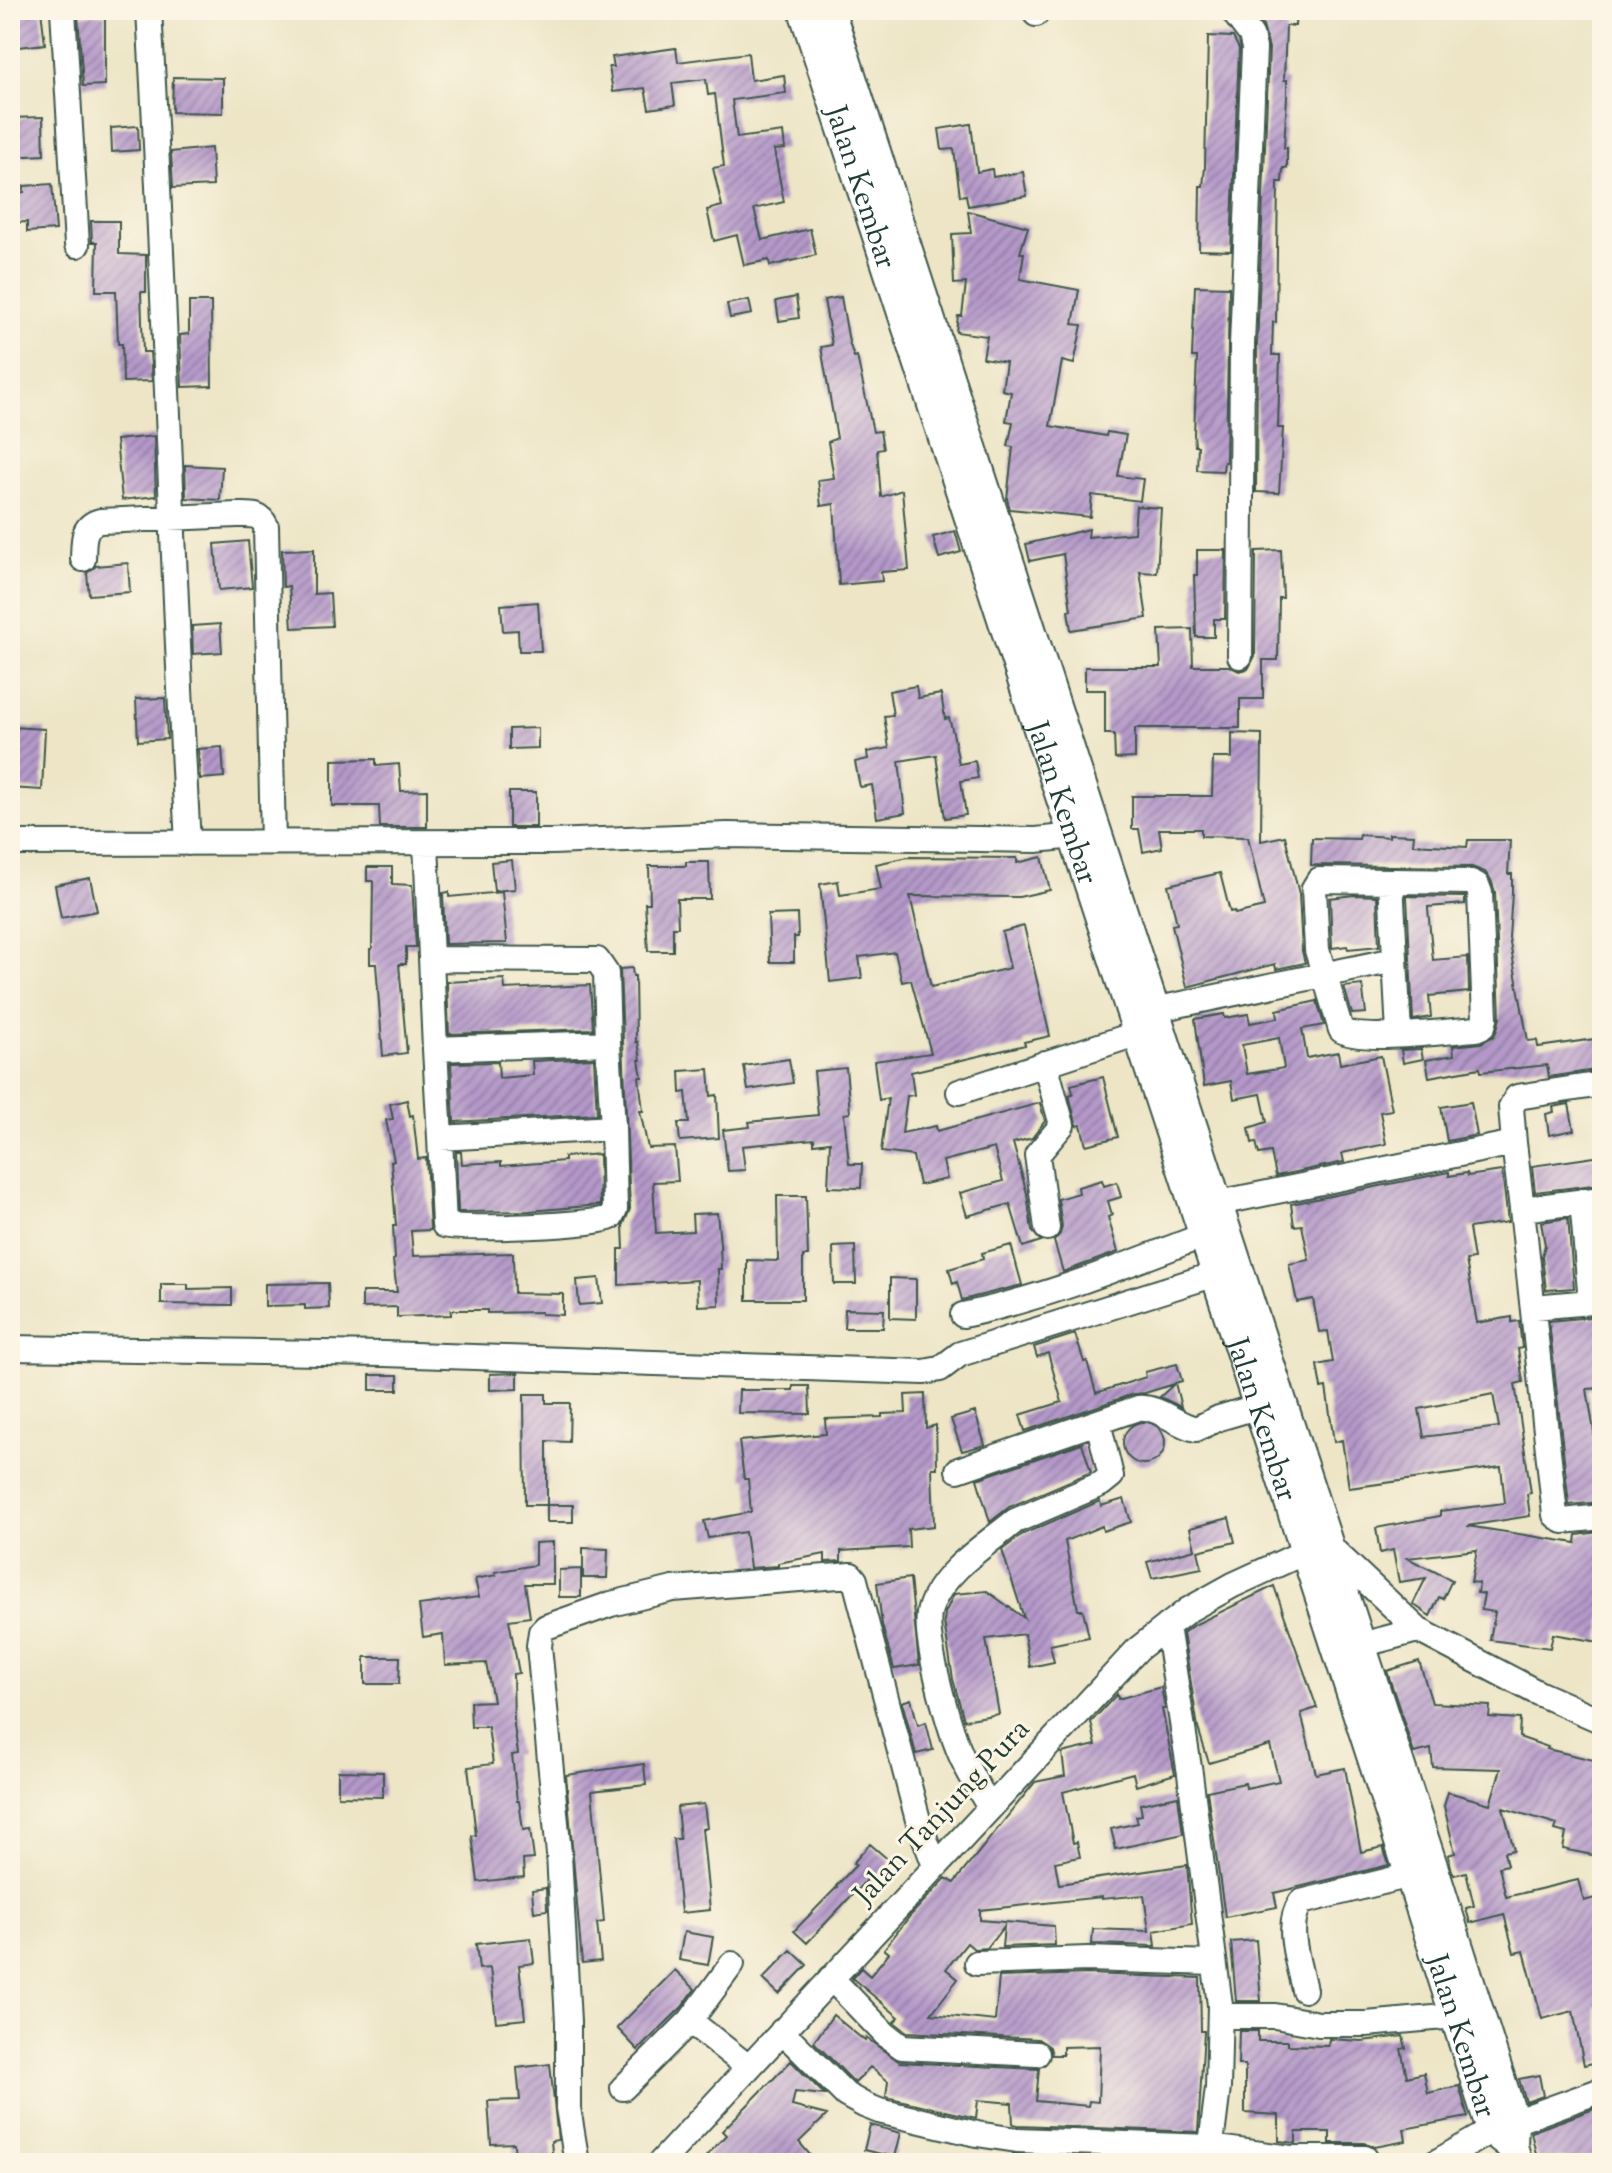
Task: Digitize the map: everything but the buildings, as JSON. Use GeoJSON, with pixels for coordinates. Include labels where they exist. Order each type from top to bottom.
{"type":"FeatureCollection","features":[{"type":"Feature","properties":{"kind":"main road","name":"Jalan Kembar"},"geometry":{"type":"LineString","coordinates":[[804,10],[1056,838],[1134,1028],[1217,1244],[1261,1405],[1361,1645],[1456,2016],[1508,2140]]}},
{"type":"Feature","properties":{"kind":"main road","name":"Jalan Kembar"},"geometry":{"type":"LineString","coordinates":[[829,10],[1134,1028]]}},
{"type":"Feature","properties":{"kind":"main road","name":"Jalan Kembar"},"geometry":{"type":"LineString","coordinates":[[1318,1548],[1508,2140]]}},
{"type":"Feature","properties":{"kind":"street"},"geometry":{"type":"LineString","coordinates":[[63,10],[77,245]]}},
{"type":"Feature","properties":{"kind":"street"},"geometry":{"type":"LineString","coordinates":[[149,10],[188,843]]}},
{"type":"Feature","properties":{"kind":"street"},"geometry":{"type":"LineString","coordinates":[[1232,10],[1251,35],[1254,48],[1242,345],[1240,656]]}},
{"type":"Feature","properties":{"kind":"street"},"geometry":{"type":"LineString","coordinates":[[83,559],[84,536],[91,524],[257,515],[263,519],[266,526],[273,842]]}},
{"type":"Feature","properties":{"kind":"street"},"geometry":{"type":"LineString","coordinates":[[10,843],[552,842],[727,835],[1056,838]]}},
{"type":"Feature","properties":{"kind":"street"},"geometry":{"type":"LineString","coordinates":[[426,843],[431,959],[435,1049],[440,1138],[442,1214],[444,1225],[557,1224],[603,1221],[611,1217],[615,1209],[606,973],[597,960],[431,959]]}},
{"type":"Feature","properties":{"kind":"street"},"geometry":{"type":"LineString","coordinates":[[1322,880],[1391,881],[1471,882],[1477,885],[1480,893],[1485,1024],[1476,1029],[1353,1036],[1341,1030],[1315,936],[1315,885],[1322,880]]}},
{"type":"Feature","properties":{"kind":"street"},"geometry":{"type":"LineString","coordinates":[[1391,881],[1399,1034]]}},
{"type":"Feature","properties":{"kind":"street"},"geometry":{"type":"LineString","coordinates":[[959,1092],[1134,1028],[1325,975],[1395,960]]}},
{"type":"Feature","properties":{"kind":"street"},"geometry":{"type":"LineString","coordinates":[[435,1049],[608,1043]]}},
{"type":"Feature","properties":{"kind":"street"},"geometry":{"type":"LineString","coordinates":[[1045,1063],[1062,1125],[1037,1155],[1047,1228]]}},
{"type":"Feature","properties":{"kind":"street"},"geometry":{"type":"LineString","coordinates":[[1602,1084],[1517,1097],[1511,1107],[1555,1515],[1563,1521],[1602,1517]]}},
{"type":"Feature","properties":{"kind":"street"},"geometry":{"type":"LineString","coordinates":[[440,1138],[613,1128]]}},
{"type":"Feature","properties":{"kind":"street"},"geometry":{"type":"LineString","coordinates":[[963,1315],[1217,1244],[1514,1143]]}},
{"type":"Feature","properties":{"kind":"street"},"geometry":{"type":"LineString","coordinates":[[1522,1209],[1592,1200],[1596,1302],[1534,1307]]}},
{"type":"Feature","properties":{"kind":"street"},"geometry":{"type":"LineString","coordinates":[[10,1348],[384,1354],[924,1372],[940,1369],[960,1354],[1217,1244]]}},
{"type":"Feature","properties":{"kind":"street"},"geometry":{"type":"LineString","coordinates":[[958,1470],[1147,1407],[1191,1428],[1200,1428],[1219,1418],[1261,1405]]}},
{"type":"Feature","properties":{"kind":"street"},"geometry":{"type":"LineString","coordinates":[[990,1808],[960,1754],[950,1721],[931,1640],[930,1609],[947,1580],[1015,1521],[1101,1484],[1111,1476],[1098,1422]]}},
{"type":"Feature","properties":{"kind":"street"},"geometry":{"type":"LineString","coordinates":[[1318,1548],[1418,1630],[1538,1693],[1602,1721]]}},
{"type":"Feature","properties":{"kind":"street","name":"Jalan Tanjung Pura"},"geometry":{"type":"LineString","coordinates":[[660,2163],[1138,1649],[1188,1610],[1233,1585],[1318,1548]]}},
{"type":"Feature","properties":{"kind":"street"},"geometry":{"type":"LineString","coordinates":[[577,2163],[568,2108],[568,2022],[559,1854],[539,1646],[541,1632],[546,1627],[600,1607],[673,1589],[851,1575],[859,1593],[918,1820],[935,1866]]}},
{"type":"Feature","properties":{"kind":"street"},"geometry":{"type":"LineString","coordinates":[[1167,1626],[1190,1774],[1220,2016],[1218,2088],[1209,2155]]}},
{"type":"Feature","properties":{"kind":"street"},"geometry":{"type":"LineString","coordinates":[[1361,1645],[1418,1630]]}},
{"type":"Feature","properties":{"kind":"street"},"geometry":{"type":"LineString","coordinates":[[1304,1990],[1292,1927],[1301,1902],[1421,1873]]}},
{"type":"Feature","properties":{"kind":"street"},"geometry":{"type":"LineString","coordinates":[[977,1963],[1087,1959],[1214,1963]]}},
{"type":"Feature","properties":{"kind":"street"},"geometry":{"type":"LineString","coordinates":[[623,2088],[690,2021],[732,1964]]}},
{"type":"Feature","properties":{"kind":"street"},"geometry":{"type":"LineString","coordinates":[[831,1978],[885,2034],[902,2047],[1037,2054]]}},
{"type":"Feature","properties":{"kind":"street"},"geometry":{"type":"LineString","coordinates":[[1220,2016],[1275,2016],[1319,2024],[1366,2024],[1456,2016]]}},
{"type":"Feature","properties":{"kind":"street"},"geometry":{"type":"LineString","coordinates":[[690,2021],[748,2067]]}},
{"type":"Feature","properties":{"kind":"street"},"geometry":{"type":"LineString","coordinates":[[782,2031],[846,2095],[879,2111],[977,2134],[1209,2155],[1365,2158]]}},
{"type":"Feature","properties":{"kind":"street"},"geometry":{"type":"LineString","coordinates":[[1435,2163],[1508,2140],[1602,2090]]}}]}
